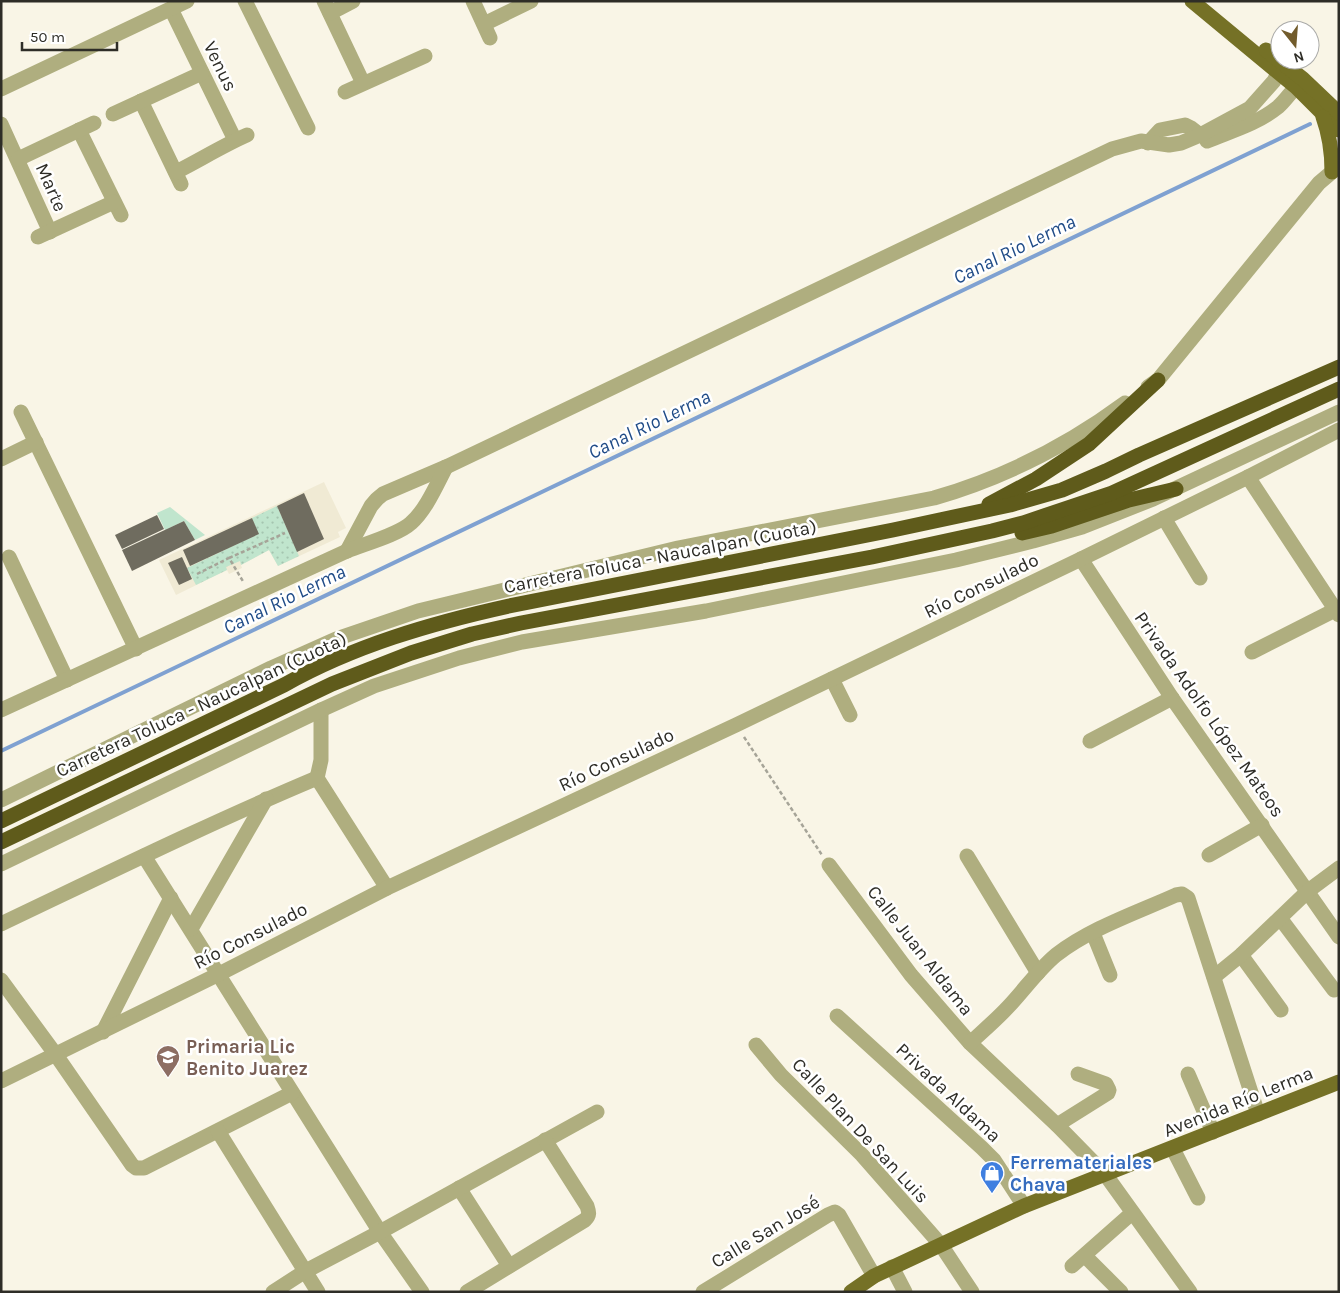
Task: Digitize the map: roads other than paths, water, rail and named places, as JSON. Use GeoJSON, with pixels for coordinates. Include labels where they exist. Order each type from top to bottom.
{"type":"FeatureCollection","features":[{"type":"Feature","properties":{"kind":"highway","name":"Carretera Toluca - Naucalpan (Cuota)"},"geometry":{"type":"LineString","coordinates":[[1,821],[284,685],[308,671],[398,637],[459,618],[500,608],[1010,505],[1062,490],[1106,472],[1139,455],[1339,367]]}},
{"type":"Feature","properties":{"kind":"highway"},"geometry":{"type":"LineString","coordinates":[[978,511],[1036,479],[1089,444],[1158,380]]}},
{"type":"Feature","properties":{"kind":"highway","name":"Carretera Toluca - Naucalpan (Cuota)"},"geometry":{"type":"LineString","coordinates":[[1,842],[315,692],[411,653],[472,634],[521,623],[957,539],[1023,523],[1112,492],[1339,389]]}},
{"type":"Feature","properties":{"kind":"highway"},"geometry":{"type":"LineString","coordinates":[[957,539],[1002,539],[1052,526],[1129,500],[1176,489]]}},
{"type":"Feature","properties":{"kind":"main road"},"geometry":{"type":"LineString","coordinates":[[1192,1],[1296,87],[1339,130]]}},
{"type":"Feature","properties":{"kind":"main road"},"geometry":{"type":"LineString","coordinates":[[1204,1],[1303,78],[1339,113]]}},
{"type":"Feature","properties":{"kind":"main road"},"geometry":{"type":"LineString","coordinates":[[1322,113],[1329,135],[1335,169]]}},
{"type":"Feature","properties":{"kind":"main road","name":"Avenida Río Lerma"},"geometry":{"type":"LineString","coordinates":[[852,1292],[874,1276],[892,1267],[1024,1206],[1173,1149],[1339,1082]]}},
{"type":"Feature","properties":{"kind":"street"},"geometry":{"type":"LineString","coordinates":[[1,89],[187,1]]}},
{"type":"Feature","properties":{"kind":"street"},"geometry":{"type":"LineString","coordinates":[[246,1],[308,128]]}},
{"type":"Feature","properties":{"kind":"street"},"geometry":{"type":"LineString","coordinates":[[353,1],[327,7],[363,84]]}},
{"type":"Feature","properties":{"kind":"street"},"geometry":{"type":"LineString","coordinates":[[473,1],[490,38]]}},
{"type":"Feature","properties":{"kind":"street"},"geometry":{"type":"LineString","coordinates":[[484,24],[531,1]]}},
{"type":"Feature","properties":{"kind":"street","name":"Venus"},"geometry":{"type":"LineString","coordinates":[[141,101],[178,178],[241,138],[202,72],[171,9]]}},
{"type":"Feature","properties":{"kind":"street"},"geometry":{"type":"LineString","coordinates":[[345,92],[425,56]]}},
{"type":"Feature","properties":{"kind":"street"},"geometry":{"type":"LineString","coordinates":[[113,114],[202,72]]}},
{"type":"Feature","properties":{"kind":"street"},"geometry":{"type":"LineString","coordinates":[[1128,145],[1145,150],[1164,152],[1182,150],[1245,126],[1256,104],[1278,72]]}},
{"type":"Feature","properties":{"kind":"street"},"geometry":{"type":"LineString","coordinates":[[347,551],[371,506],[383,494],[446,467],[1112,149],[1141,141],[1169,145],[1180,143],[1249,117],[1260,118],[1278,107],[1296,87]]}},
{"type":"Feature","properties":{"kind":"street","name":"Marte"},"geometry":{"type":"LineString","coordinates":[[18,159],[94,123]]}},
{"type":"Feature","properties":{"kind":"street","name":"Marte"},"geometry":{"type":"LineString","coordinates":[[1,124],[18,159],[44,234],[118,208],[79,130]]}},
{"type":"Feature","properties":{"kind":"street"},"geometry":{"type":"LineString","coordinates":[[1,800],[271,668],[336,639],[418,611],[678,548],[934,498],[966,489],[1021,466],[1060,446],[1105,418],[1158,380],[1319,183],[1335,169]]}},
{"type":"Feature","properties":{"kind":"street"},"geometry":{"type":"LineString","coordinates":[[21,412],[136,649]]}},
{"type":"Feature","properties":{"kind":"street"},"geometry":{"type":"LineString","coordinates":[[1,864],[374,686],[459,658],[522,642],[706,611],[966,558],[1033,542],[1153,500],[1339,412]]}},
{"type":"Feature","properties":{"kind":"street","name":"Río Consulado"},"geometry":{"type":"LineString","coordinates":[[1,1081],[219,974],[387,888],[832,679],[1248,477],[1339,430]]}},
{"type":"Feature","properties":{"kind":"street"},"geometry":{"type":"LineString","coordinates":[[1,459],[36,442]]}},
{"type":"Feature","properties":{"kind":"street"},"geometry":{"type":"LineString","coordinates":[[1,710],[347,551],[401,530],[411,524],[420,514],[446,467]]}},
{"type":"Feature","properties":{"kind":"street"},"geometry":{"type":"LineString","coordinates":[[1248,477],[1337,612],[1252,652]]}},
{"type":"Feature","properties":{"kind":"street"},"geometry":{"type":"LineString","coordinates":[[1164,518],[1200,578]]}},
{"type":"Feature","properties":{"kind":"street"},"geometry":{"type":"LineString","coordinates":[[9,557],[67,680]]}},
{"type":"Feature","properties":{"kind":"street","name":"Privada Adolfo López Mateos"},"geometry":{"type":"LineString","coordinates":[[1081,559],[1172,698],[1339,937]]}},
{"type":"Feature","properties":{"kind":"street"},"geometry":{"type":"LineString","coordinates":[[832,679],[850,714]]}},
{"type":"Feature","properties":{"kind":"street"},"geometry":{"type":"LineString","coordinates":[[1090,741],[1172,698]]}},
{"type":"Feature","properties":{"kind":"street"},"geometry":{"type":"LineString","coordinates":[[321,710],[320,760],[317,778],[387,888]]}},
{"type":"Feature","properties":{"kind":"street"},"geometry":{"type":"LineString","coordinates":[[1,924],[266,799],[317,778]]}},
{"type":"Feature","properties":{"kind":"street"},"geometry":{"type":"LineString","coordinates":[[191,929],[266,799]]}},
{"type":"Feature","properties":{"kind":"street"},"geometry":{"type":"LineString","coordinates":[[1209,855],[1262,825]]}},
{"type":"Feature","properties":{"kind":"street"},"geometry":{"type":"LineString","coordinates":[[144,856],[380,1232],[422,1292]]}},
{"type":"Feature","properties":{"kind":"street"},"geometry":{"type":"LineString","coordinates":[[967,856],[1038,973]]}},
{"type":"Feature","properties":{"kind":"street","name":"Calle Juan Aldama"},"geometry":{"type":"LineString","coordinates":[[829,865],[911,975],[970,1043],[1057,1125],[1105,1174],[1190,1292]]}},
{"type":"Feature","properties":{"kind":"street"},"geometry":{"type":"LineString","coordinates":[[1214,976],[1241,955],[1308,891],[1339,868]]}},
{"type":"Feature","properties":{"kind":"street"},"geometry":{"type":"LineString","coordinates":[[970,1043],[1009,1006],[1054,957],[1069,946],[1093,932],[1182,894],[1188,898],[1258,1114]]}},
{"type":"Feature","properties":{"kind":"street"},"geometry":{"type":"LineString","coordinates":[[103,1032],[171,898]]}},
{"type":"Feature","properties":{"kind":"street"},"geometry":{"type":"LineString","coordinates":[[1280,918],[1334,990]]}},
{"type":"Feature","properties":{"kind":"street"},"geometry":{"type":"LineString","coordinates":[[1093,932],[1110,975]]}},
{"type":"Feature","properties":{"kind":"street"},"geometry":{"type":"LineString","coordinates":[[1241,955],[1282,1010]]}},
{"type":"Feature","properties":{"kind":"street"},"geometry":{"type":"LineString","coordinates":[[1,980],[56,1054],[132,1165],[136,1168],[144,1168],[292,1093]]}},
{"type":"Feature","properties":{"kind":"street","name":"Privada Aldama"},"geometry":{"type":"LineString","coordinates":[[837,1016],[994,1160],[1024,1206]]}},
{"type":"Feature","properties":{"kind":"street","name":"Calle Plan De San Luis"},"geometry":{"type":"LineString","coordinates":[[756,1045],[781,1075],[862,1154],[941,1245],[972,1292]]}},
{"type":"Feature","properties":{"kind":"street"},"geometry":{"type":"LineString","coordinates":[[1057,1125],[1108,1093],[1109,1090],[1106,1084],[1078,1074]]}},
{"type":"Feature","properties":{"kind":"street"},"geometry":{"type":"LineString","coordinates":[[1188,1074],[1213,1132]]}},
{"type":"Feature","properties":{"kind":"street"},"geometry":{"type":"LineString","coordinates":[[273,1292],[304,1272],[597,1112]]}},
{"type":"Feature","properties":{"kind":"street"},"geometry":{"type":"LineString","coordinates":[[218,1131],[318,1292]]}},
{"type":"Feature","properties":{"kind":"street"},"geometry":{"type":"LineString","coordinates":[[467,1292],[588,1217],[587,1206],[545,1140]]}},
{"type":"Feature","properties":{"kind":"street"},"geometry":{"type":"LineString","coordinates":[[1173,1149],[1198,1198]]}},
{"type":"Feature","properties":{"kind":"street"},"geometry":{"type":"LineString","coordinates":[[459,1188],[509,1266]]}},
{"type":"Feature","properties":{"kind":"street","name":"Calle San José"},"geometry":{"type":"LineString","coordinates":[[703,1292],[828,1215],[836,1212],[874,1276]]}},
{"type":"Feature","properties":{"kind":"street"},"geometry":{"type":"LineString","coordinates":[[1072,1266],[1132,1213]]}},
{"type":"Feature","properties":{"kind":"street"},"geometry":{"type":"LineString","coordinates":[[1084,1256],[1121,1292]]}},
{"type":"Feature","properties":{"kind":"street"},"geometry":{"type":"LineString","coordinates":[[892,1267],[905,1292]]}},
{"type":"Feature","properties":{"kind":"waterway","name":"Canal Rio Lerma"},"geometry":{"type":"LineString","coordinates":[[1,751],[1310,124]]}},
{"type":"Feature","properties":{"kind":"place","name":"Primaria Lic Benito Juarez"},"geometry":{"type":"Point","coordinates":[168,1078]}},
{"type":"Feature","properties":{"kind":"place","name":"Ferremateriales Chava"},"geometry":{"type":"Point","coordinates":[992,1194]}}]}
